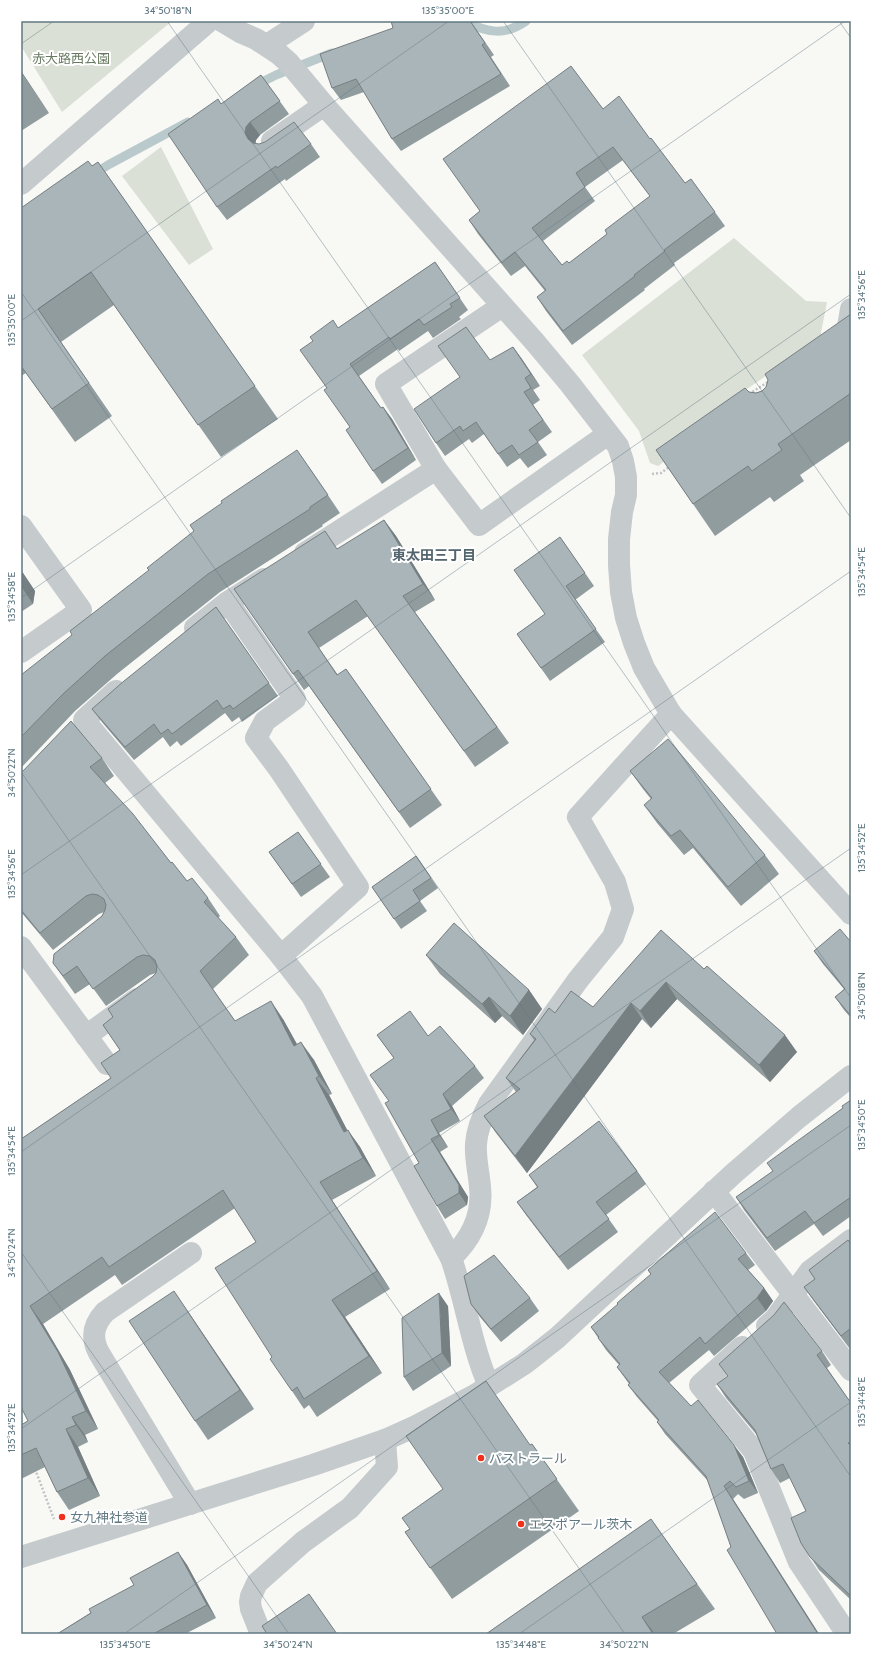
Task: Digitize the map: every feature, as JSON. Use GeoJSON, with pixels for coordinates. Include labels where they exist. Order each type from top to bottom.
{"type":"FeatureCollection","features":[{"type":"Feature","properties":{"kind":"street"},"geometry":{"type":"LineString","coordinates":[[21,184],[209,21]]}},
{"type":"Feature","properties":{"kind":"street"},"geometry":{"type":"LineString","coordinates":[[222,21],[267,45],[289,63],[324,105],[570,384],[618,446],[626,477],[626,495],[622,512],[619,538],[621,592],[626,618],[644,668],[671,714],[851,914]]}},
{"type":"Feature","properties":{"kind":"street"},"geometry":{"type":"LineString","coordinates":[[267,45],[304,21]]}},
{"type":"Feature","properties":{"kind":"street"},"geometry":{"type":"LineString","coordinates":[[267,145],[324,105]]}},
{"type":"Feature","properties":{"kind":"street"},"geometry":{"type":"LineString","coordinates":[[502,306],[386,384],[436,469],[479,525],[608,434]]}},
{"type":"Feature","properties":{"kind":"street"},"geometry":{"type":"LineString","coordinates":[[832,356],[844,347],[851,309]]}},
{"type":"Feature","properties":{"kind":"street"},"geometry":{"type":"LineString","coordinates":[[179,641],[228,602],[436,469]]}},
{"type":"Feature","properties":{"kind":"street"},"geometry":{"type":"LineString","coordinates":[[21,526],[81,610],[21,652]]}},
{"type":"Feature","properties":{"kind":"street"},"geometry":{"type":"LineString","coordinates":[[228,602],[295,699],[265,721],[256,738],[279,769],[358,887],[281,956]]}},
{"type":"Feature","properties":{"kind":"street"},"geometry":{"type":"LineString","coordinates":[[68,737],[84,720],[131,679]]}},
{"type":"Feature","properties":{"kind":"street"},"geometry":{"type":"LineString","coordinates":[[451,1258],[468,1239],[478,1215],[480,1189],[476,1145],[482,1116],[489,1104],[578,980],[613,937],[623,909],[616,882],[578,817],[671,714]]}},
{"type":"Feature","properties":{"kind":"street"},"geometry":{"type":"LineString","coordinates":[[84,720],[281,956],[312,996],[451,1258],[460,1284],[473,1344],[489,1386]]}},
{"type":"Feature","properties":{"kind":"street"},"geometry":{"type":"LineString","coordinates":[[21,946],[107,1064]]}},
{"type":"Feature","properties":{"kind":"street"},"geometry":{"type":"LineString","coordinates":[[42,975],[59,961]]}},
{"type":"Feature","properties":{"kind":"street"},"geometry":{"type":"LineString","coordinates":[[86,1036],[150,990]]}},
{"type":"Feature","properties":{"kind":"street"},"geometry":{"type":"LineString","coordinates":[[21,1557],[190,1504],[385,1440],[446,1412],[524,1364],[563,1333],[714,1192],[777,1136],[851,1076]]}},
{"type":"Feature","properties":{"kind":"street"},"geometry":{"type":"LineString","coordinates":[[714,1192],[851,1370]]}},
{"type":"Feature","properties":{"kind":"street"},"geometry":{"type":"LineString","coordinates":[[849,1634],[799,1562],[754,1451],[700,1385],[775,1319],[810,1271],[851,1240]]}},
{"type":"Feature","properties":{"kind":"street"},"geometry":{"type":"LineString","coordinates":[[190,1504],[99,1354],[94,1341],[94,1335],[97,1323],[104,1312],[192,1253]]}},
{"type":"Feature","properties":{"kind":"street"},"geometry":{"type":"LineString","coordinates":[[261,1634],[251,1609],[250,1602],[257,1583],[303,1542],[350,1508],[387,1467],[385,1440]]}},
{"type":"Feature","properties":{"kind":"path"},"geometry":{"type":"LineString","coordinates":[[746,396],[773,379]]}},
{"type":"Feature","properties":{"kind":"path"},"geometry":{"type":"LineString","coordinates":[[626,477],[661,473],[674,464]]}},
{"type":"Feature","properties":{"kind":"path"},"geometry":{"type":"LineString","coordinates":[[33,1465],[63,1544]]}},
{"type":"Feature","properties":{"kind":"green space","name":"赤大路西公園"},"geometry":{"type":"Polygon","coordinates":[[[21,21],[172,21],[62,112],[21,46],[21,21]]]}},
{"type":"Feature","properties":{"kind":"green space"},"geometry":{"type":"Polygon","coordinates":[[[161,147],[213,249],[189,265],[122,176],[161,147]]]}},
{"type":"Feature","properties":{"kind":"green space"},"geometry":{"type":"Polygon","coordinates":[[[734,238],[806,301],[827,302],[820,338],[740,394],[738,411],[658,466],[650,463],[639,431],[582,355],[734,238]]]}},
{"type":"Feature","properties":{"kind":"building"},"geometry":{"type":"Polygon","coordinates":[[[391,21],[470,21],[485,43],[482,45],[501,74],[392,139],[356,79],[332,88],[320,54],[393,28],[391,21]]]}},
{"type":"Feature","properties":{"kind":"building"},"geometry":{"type":"Polygon","coordinates":[[[571,66],[603,109],[619,96],[650,139],[651,138],[685,183],[691,179],[715,212],[664,250],[665,251],[634,275],[635,276],[563,331],[537,297],[546,290],[515,252],[502,263],[469,220],[480,211],[443,159],[571,66]],[[613,147],[576,173],[585,187],[532,228],[562,265],[567,261],[569,263],[607,234],[605,230],[650,196],[613,147]]]}},
{"type":"Feature","properties":{"kind":"building"},"geometry":{"type":"Polygon","coordinates":[[[261,75],[280,101],[250,122],[246,127],[245,133],[248,139],[253,143],[259,144],[265,142],[294,122],[311,144],[277,168],[276,166],[217,207],[168,134],[218,99],[221,104],[261,75]]]}},
{"type":"Feature","properties":{"kind":"building"},"geometry":{"type":"Polygon","coordinates":[[[88,161],[92,166],[98,162],[255,386],[198,425],[91,272],[38,309],[89,383],[52,409],[21,366],[21,208],[88,161]]]}},
{"type":"Feature","properties":{"kind":"building"},"geometry":{"type":"Polygon","coordinates":[[[435,262],[460,298],[450,304],[452,307],[424,325],[419,319],[390,339],[389,337],[350,364],[381,408],[383,407],[408,448],[373,471],[346,430],[350,427],[324,390],[327,388],[300,350],[313,341],[310,337],[333,320],[338,328],[435,262]]]}},
{"type":"Feature","properties":{"kind":"building"},"geometry":{"type":"Polygon","coordinates":[[[851,314],[851,393],[778,444],[782,450],[752,471],[748,466],[693,504],[656,450],[745,388],[749,392],[756,393],[762,391],[766,387],[768,380],[765,374],[851,314]]]}},
{"type":"Feature","properties":{"kind":"building"},"geometry":{"type":"Polygon","coordinates":[[[466,327],[490,360],[513,347],[531,374],[525,378],[531,388],[524,392],[543,420],[529,430],[538,442],[519,455],[512,445],[498,454],[476,422],[463,431],[460,426],[436,443],[414,409],[460,377],[438,346],[466,327]]]}},
{"type":"Feature","properties":{"kind":"building"},"geometry":{"type":"Polygon","coordinates":[[[297,450],[328,495],[310,507],[310,509],[208,574],[105,656],[63,694],[21,737],[21,675],[72,635],[70,631],[149,570],[147,568],[194,531],[190,525],[222,503],[221,501],[297,450]]]}},
{"type":"Feature","properties":{"kind":"building"},"geometry":{"type":"Polygon","coordinates":[[[384,520],[423,584],[403,596],[497,727],[464,751],[356,600],[308,632],[337,675],[346,669],[431,789],[399,812],[298,670],[293,674],[234,589],[325,531],[337,549],[384,520]]]}},
{"type":"Feature","properties":{"kind":"building"},"geometry":{"type":"Polygon","coordinates":[[[560,537],[585,573],[566,586],[596,629],[541,668],[517,634],[545,614],[514,570],[560,537]]]}},
{"type":"Feature","properties":{"kind":"building"},"geometry":{"type":"Polygon","coordinates":[[[216,607],[269,683],[233,709],[230,705],[223,709],[217,700],[172,734],[168,729],[161,734],[154,724],[125,747],[92,709],[124,681],[216,607]]]}},
{"type":"Feature","properties":{"kind":"building"},"geometry":{"type":"Polygon","coordinates":[[[71,721],[102,758],[90,767],[133,814],[187,881],[192,878],[208,898],[204,902],[236,937],[200,971],[235,1021],[271,1001],[294,1046],[301,1042],[319,1076],[316,1078],[344,1132],[348,1130],[363,1158],[320,1182],[377,1271],[332,1300],[369,1356],[304,1399],[297,1387],[292,1391],[270,1359],[272,1357],[215,1268],[256,1242],[223,1190],[109,1267],[102,1257],[30,1306],[58,1352],[86,1411],[72,1417],[76,1425],[66,1429],[88,1478],[57,1492],[36,1448],[21,1455],[21,1425],[28,1421],[21,1407],[21,1139],[111,1078],[101,1063],[120,1050],[103,1025],[113,1017],[108,1009],[152,977],[156,973],[157,966],[155,960],[150,956],[143,955],[137,957],[93,989],[77,966],[63,976],[53,963],[54,954],[102,916],[106,905],[104,899],[98,895],[92,894],[86,896],[40,933],[21,910],[21,773],[71,721]]]}},
{"type":"Feature","properties":{"kind":"building"},"geometry":{"type":"Polygon","coordinates":[[[668,739],[765,855],[728,887],[680,830],[671,836],[644,805],[652,798],[630,771],[668,739]]]}},
{"type":"Feature","properties":{"kind":"building"},"geometry":{"type":"Polygon","coordinates":[[[298,832],[321,864],[292,884],[269,852],[298,832]]]}},
{"type":"Feature","properties":{"kind":"building"},"geometry":{"type":"Polygon","coordinates":[[[416,856],[431,878],[413,890],[420,901],[394,919],[372,887],[416,856]]]}},
{"type":"Feature","properties":{"kind":"building"},"geometry":{"type":"Polygon","coordinates":[[[454,923],[529,990],[510,1016],[489,997],[482,1004],[426,955],[454,923]]]}},
{"type":"Feature","properties":{"kind":"building"},"geometry":{"type":"Polygon","coordinates":[[[840,929],[851,942],[851,1016],[835,997],[845,989],[814,951],[840,929]]]}},
{"type":"Feature","properties":{"kind":"building"},"geometry":{"type":"Polygon","coordinates":[[[661,930],[704,969],[707,966],[785,1035],[759,1065],[666,982],[640,1011],[631,1003],[515,1156],[484,1116],[520,1089],[506,1078],[536,1039],[530,1034],[549,1008],[555,1013],[571,991],[593,1007],[661,930]]]}},
{"type":"Feature","properties":{"kind":"building"},"geometry":{"type":"Polygon","coordinates":[[[410,1011],[428,1036],[440,1026],[475,1066],[443,1094],[451,1109],[431,1120],[439,1135],[431,1139],[459,1185],[459,1193],[437,1206],[414,1166],[419,1163],[385,1103],[389,1101],[370,1075],[394,1058],[377,1035],[410,1011]]]}},
{"type":"Feature","properties":{"kind":"building"},"geometry":{"type":"Polygon","coordinates":[[[851,1100],[851,1197],[814,1223],[805,1211],[767,1238],[736,1197],[773,1171],[767,1163],[843,1108],[842,1106],[851,1100]]]}},
{"type":"Feature","properties":{"kind":"building"},"geometry":{"type":"Polygon","coordinates":[[[599,1121],[637,1171],[596,1202],[609,1219],[559,1257],[517,1202],[538,1187],[529,1175],[599,1121]]]}},
{"type":"Feature","properties":{"kind":"building"},"geometry":{"type":"Polygon","coordinates":[[[715,1212],[746,1253],[738,1259],[764,1288],[757,1298],[705,1344],[700,1337],[659,1372],[691,1406],[698,1400],[734,1445],[749,1481],[736,1487],[730,1481],[724,1486],[818,1634],[777,1634],[727,1550],[731,1547],[706,1476],[657,1422],[659,1420],[628,1385],[630,1383],[617,1367],[620,1364],[598,1338],[599,1337],[591,1327],[651,1274],[648,1270],[715,1212]]]}},
{"type":"Feature","properties":{"kind":"building"},"geometry":{"type":"Polygon","coordinates":[[[848,1240],[851,1244],[851,1328],[841,1336],[804,1287],[815,1279],[809,1270],[848,1240]]]}},
{"type":"Feature","properties":{"kind":"building"},"geometry":{"type":"Polygon","coordinates":[[[494,1255],[530,1298],[491,1329],[471,1304],[464,1276],[494,1255]]]}},
{"type":"Feature","properties":{"kind":"building"},"geometry":{"type":"Polygon","coordinates":[[[174,1291],[240,1390],[195,1421],[129,1321],[174,1291]]]}},
{"type":"Feature","properties":{"kind":"building"},"geometry":{"type":"Polygon","coordinates":[[[439,1293],[442,1353],[404,1377],[402,1318],[439,1293]]]}},
{"type":"Feature","properties":{"kind":"building"},"geometry":{"type":"Polygon","coordinates":[[[784,1302],[822,1351],[817,1355],[851,1403],[851,1442],[848,1443],[851,1446],[851,1596],[810,1557],[801,1543],[791,1518],[806,1511],[783,1464],[771,1469],[755,1430],[717,1384],[728,1376],[719,1364],[774,1315],[784,1302]]]}},
{"type":"Feature","properties":{"kind":"building"},"geometry":{"type":"Polygon","coordinates":[[[486,1381],[530,1445],[532,1444],[557,1479],[430,1568],[405,1532],[410,1529],[402,1518],[443,1489],[406,1436],[486,1381]]]}},
{"type":"Feature","properties":{"kind":"building"},"geometry":{"type":"Polygon","coordinates":[[[651,1519],[697,1584],[642,1617],[653,1634],[486,1634],[651,1519]]]}},
{"type":"Feature","properties":{"kind":"building"},"geometry":{"type":"Polygon","coordinates":[[[178,1552],[207,1605],[155,1633],[156,1634],[57,1634],[91,1613],[89,1609],[134,1585],[130,1578],[178,1552]]]}},
{"type":"Feature","properties":{"kind":"building"},"geometry":{"type":"Polygon","coordinates":[[[309,1594],[337,1634],[267,1634],[262,1626],[309,1594]]]}},
{"type":"Feature","properties":{"kind":"waterway"},"geometry":{"type":"LineString","coordinates":[[465,21],[481,28],[496,31],[511,29],[526,21]]}},
{"type":"Feature","properties":{"kind":"waterway"},"geometry":{"type":"LineString","coordinates":[[256,85],[276,75],[332,53]]}},
{"type":"Feature","properties":{"kind":"waterway"},"geometry":{"type":"LineString","coordinates":[[92,175],[188,122]]}},
{"type":"Feature","properties":{"kind":"place","name":"パストラール"},"geometry":{"type":"Point","coordinates":[481,1458]}},
{"type":"Feature","properties":{"kind":"place","name":"女九神社参道"},"geometry":{"type":"Point","coordinates":[62,1517]}},
{"type":"Feature","properties":{"kind":"place","name":"エスポアール茨木"},"geometry":{"type":"Point","coordinates":[521,1524]}},
{"type":"Feature","properties":{"kind":"district","name":"東太田三丁目"},"geometry":{"type":"Point","coordinates":[434,555]}}]}
